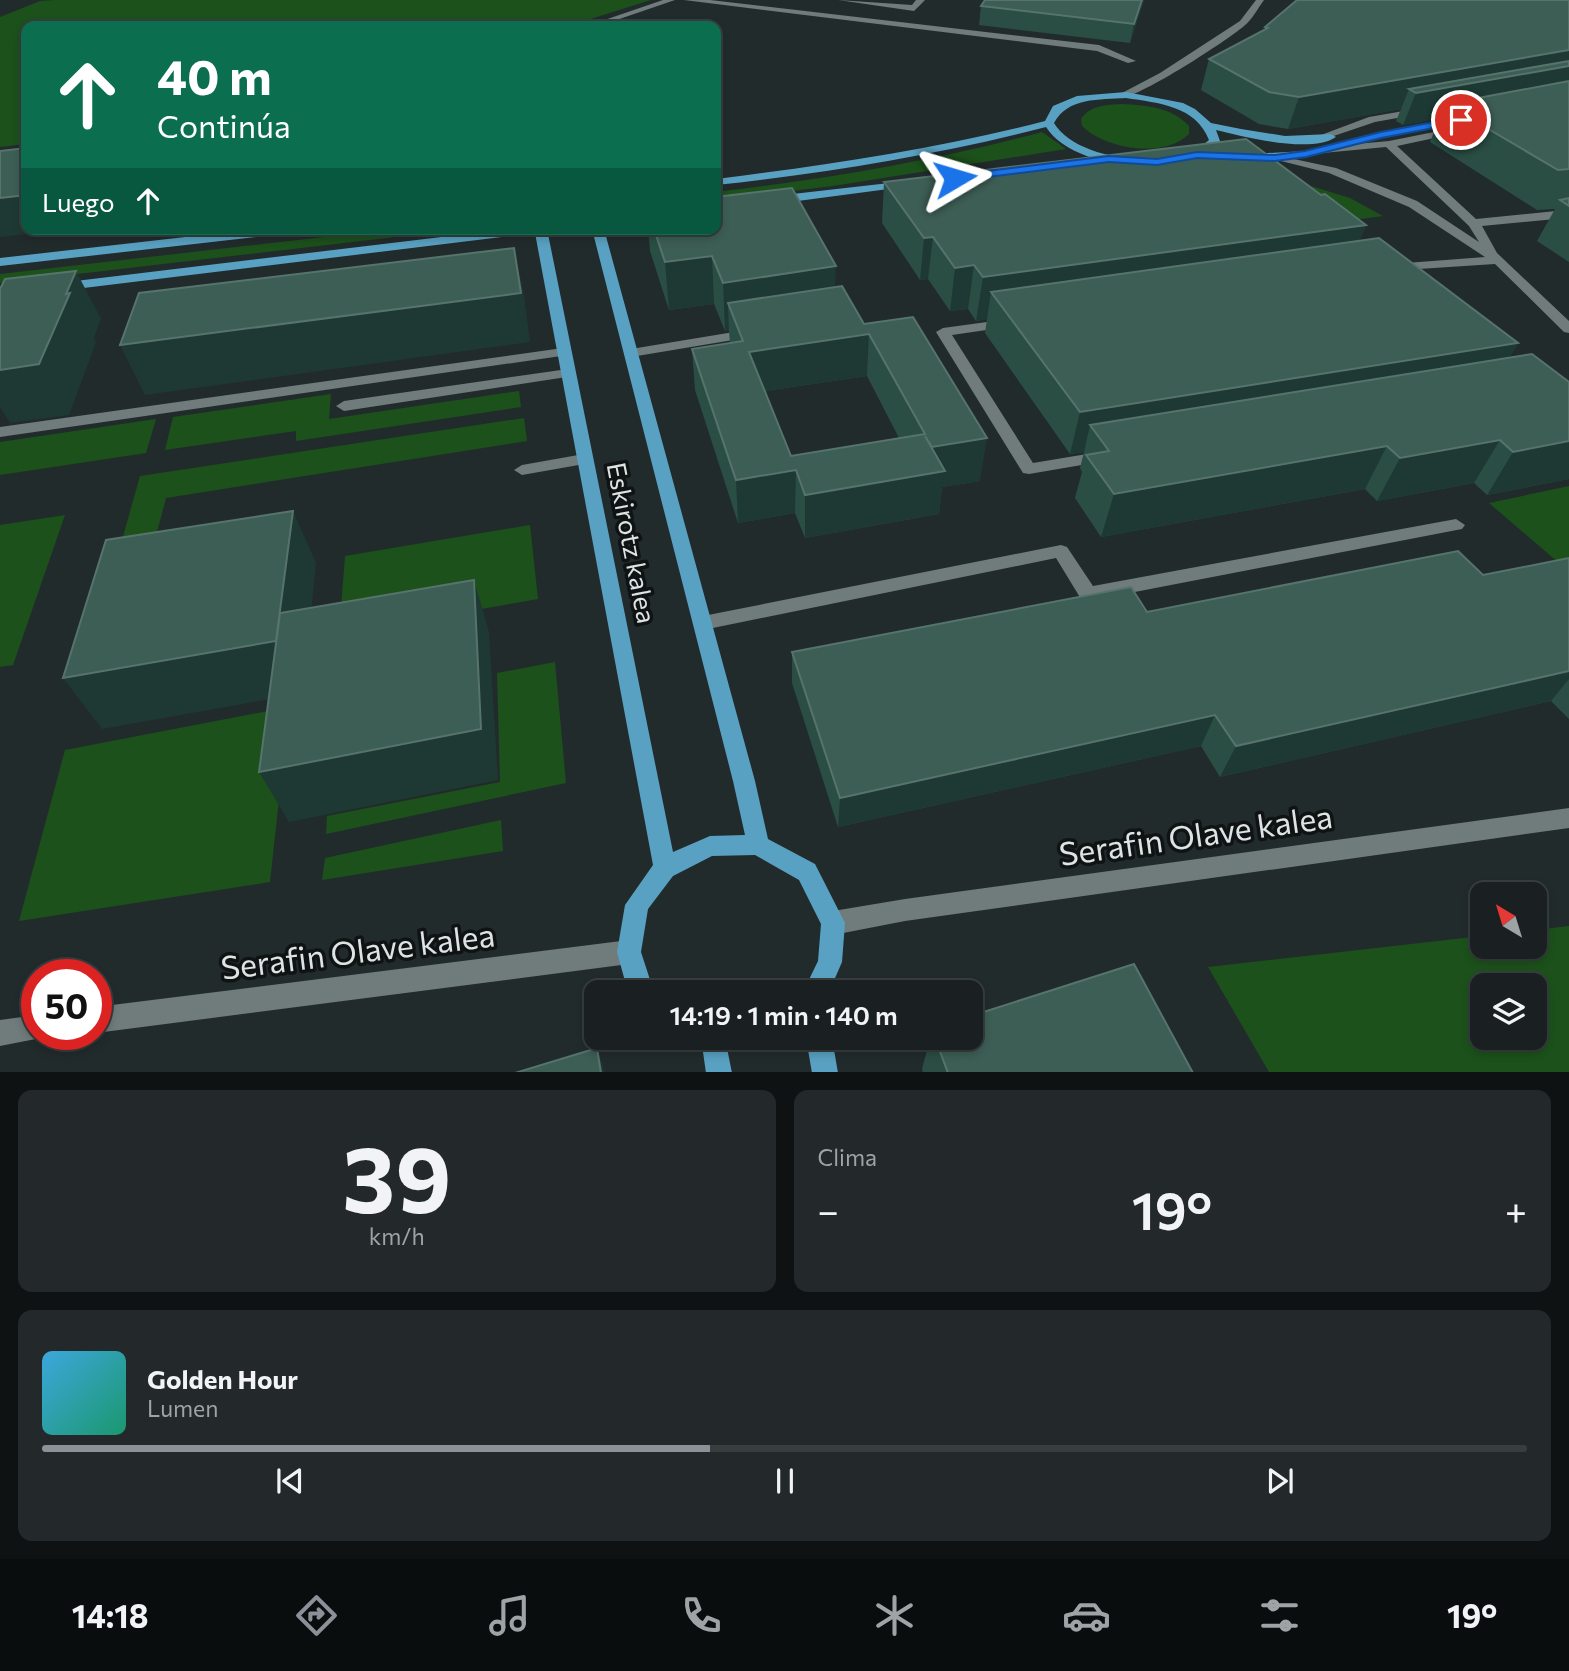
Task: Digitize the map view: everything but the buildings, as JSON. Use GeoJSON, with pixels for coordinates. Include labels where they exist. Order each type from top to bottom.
{"type":"FeatureCollection","features":[{"type":"Feature","properties":{"kind":"main road"},"geometry":{"type":"LineString","coordinates":[[721,181],[840,166],[988,140],[1049,123],[1057,108],[1081,98],[1126,95],[1165,102],[1193,112],[1211,126],[1275,141],[1310,141],[1474,115],[1323,150],[1275,158],[1197,155],[1157,162],[1109,159],[1082,162]]}},
{"type":"Feature","properties":{"kind":"main road"},"geometry":{"type":"LineString","coordinates":[[1049,123],[1064,141],[1109,159]]}},
{"type":"Feature","properties":{"kind":"main road"},"geometry":{"type":"LineString","coordinates":[[1197,155],[1214,141],[1211,126]]}},
{"type":"Feature","properties":{"kind":"main road"},"geometry":{"type":"LineString","coordinates":[[757,202],[920,182]]}},
{"type":"Feature","properties":{"kind":"main road"},"geometry":{"type":"LineString","coordinates":[[0,262],[239,235]]}},
{"type":"Feature","properties":{"kind":"main road"},"geometry":{"type":"LineString","coordinates":[[41,289],[491,235]]}},
{"type":"Feature","properties":{"kind":"main road","name":"Eskirotz kalea"},"geometry":{"type":"LineString","coordinates":[[542,235],[665,868]]}},
{"type":"Feature","properties":{"kind":"main road","name":"Eskirotz kalea"},"geometry":{"type":"LineString","coordinates":[[600,235],[703,623],[758,845]]}},
{"type":"Feature","properties":{"kind":"main road"},"geometry":{"type":"LineString","coordinates":[[637,980],[629,952],[637,905],[665,868],[710,846],[758,845],[807,872],[833,923],[830,962],[822,980]]}},
{"type":"Feature","properties":{"kind":"main road"},"geometry":{"type":"LineString","coordinates":[[717,1050],[719,1072]]}},
{"type":"Feature","properties":{"kind":"main road"},"geometry":{"type":"LineString","coordinates":[[821,1050],[825,1072]]}},
{"type":"Feature","properties":{"kind":"street"},"geometry":{"type":"LineString","coordinates":[[607,21],[670,0]]}},
{"type":"Feature","properties":{"kind":"street"},"geometry":{"type":"LineString","coordinates":[[688,0],[1099,48],[1131,61]]}},
{"type":"Feature","properties":{"kind":"street"},"geometry":{"type":"LineString","coordinates":[[842,0],[914,8],[921,0]]}},
{"type":"Feature","properties":{"kind":"street"},"geometry":{"type":"LineString","coordinates":[[1126,95],[1163,75],[1243,23],[1260,0]]}},
{"type":"Feature","properties":{"kind":"street"},"geometry":{"type":"LineString","coordinates":[[1310,141],[1373,119],[1438,108]]}},
{"type":"Feature","properties":{"kind":"street"},"geometry":{"type":"LineString","coordinates":[[1323,150],[1389,144],[1468,128]]}},
{"type":"Feature","properties":{"kind":"street"},"geometry":{"type":"LineString","coordinates":[[1389,144],[1474,223],[1494,258]]}},
{"type":"Feature","properties":{"kind":"street"},"geometry":{"type":"LineString","coordinates":[[1275,158],[1332,170],[1413,204],[1494,258],[1569,329]]}},
{"type":"Feature","properties":{"kind":"street"},"geometry":{"type":"LineString","coordinates":[[1474,223],[1556,215],[1569,217]]}},
{"type":"Feature","properties":{"kind":"street"},"geometry":{"type":"LineString","coordinates":[[1402,286],[1381,269],[1494,258]]}},
{"type":"Feature","properties":{"kind":"street"},"geometry":{"type":"LineString","coordinates":[[1024,321],[943,332],[1029,469],[1123,453]]}},
{"type":"Feature","properties":{"kind":"street"},"geometry":{"type":"LineString","coordinates":[[631,352],[763,331]]}},
{"type":"Feature","properties":{"kind":"street"},"geometry":{"type":"LineString","coordinates":[[0,432],[563,352]]}},
{"type":"Feature","properties":{"kind":"street"},"geometry":{"type":"LineString","coordinates":[[344,406],[568,373]]}},
{"type":"Feature","properties":{"kind":"street"},"geometry":{"type":"LineString","coordinates":[[522,470],[584,460]]}},
{"type":"Feature","properties":{"kind":"street"},"geometry":{"type":"LineString","coordinates":[[703,623],[1061,551],[1088,594],[1456,525]]}},
{"type":"Feature","properties":{"kind":"street","name":"Serafin Olave kalea"},"geometry":{"type":"LineString","coordinates":[[833,923],[905,909],[1569,818]]}},
{"type":"Feature","properties":{"kind":"street","name":"Serafin Olave kalea"},"geometry":{"type":"LineString","coordinates":[[112,1018],[629,952]]}},
{"type":"Feature","properties":{"kind":"street"},"geometry":{"type":"LineString","coordinates":[[0,1033],[21,1030]]}},
{"type":"Feature","properties":{"kind":"green space"},"geometry":{"type":"Polygon","coordinates":[[[651,0],[584,21],[21,21],[21,145],[0,147],[0,17],[40,1],[651,0]]]}},
{"type":"Feature","properties":{"kind":"green space"},"geometry":{"type":"Polygon","coordinates":[[[1121,104],[1149,106],[1166,111],[1189,126],[1189,134],[1165,147],[1135,148],[1105,140],[1082,126],[1081,119],[1089,111],[1121,104]]]}},
{"type":"Feature","properties":{"kind":"green space"},"geometry":{"type":"Polygon","coordinates":[[[1042,132],[1066,149],[833,186],[721,199],[721,191],[880,168],[1042,132]]]}},
{"type":"Feature","properties":{"kind":"green space"},"geometry":{"type":"Polygon","coordinates":[[[1291,180],[1350,198],[1383,216],[1317,225],[1291,180]]]}},
{"type":"Feature","properties":{"kind":"green space"},"geometry":{"type":"Polygon","coordinates":[[[341,235],[412,235],[0,283],[0,274],[341,235]]]}},
{"type":"Feature","properties":{"kind":"green space"},"geometry":{"type":"Polygon","coordinates":[[[519,391],[521,407],[296,441],[296,431],[165,450],[173,417],[331,394],[329,419],[519,391]]]}},
{"type":"Feature","properties":{"kind":"green space"},"geometry":{"type":"Polygon","coordinates":[[[524,418],[527,441],[166,498],[150,559],[115,565],[140,476],[524,418]]]}},
{"type":"Feature","properties":{"kind":"green space"},"geometry":{"type":"Polygon","coordinates":[[[156,419],[146,453],[0,475],[0,442],[156,419]]]}},
{"type":"Feature","properties":{"kind":"green space"},"geometry":{"type":"Polygon","coordinates":[[[1569,486],[1569,569],[1566,569],[1489,503],[1569,486]]]}},
{"type":"Feature","properties":{"kind":"green space"},"geometry":{"type":"Polygon","coordinates":[[[65,515],[13,665],[0,667],[0,525],[65,515]]]}},
{"type":"Feature","properties":{"kind":"green space"},"geometry":{"type":"Polygon","coordinates":[[[530,525],[538,599],[339,634],[345,556],[530,525]]]}},
{"type":"Feature","properties":{"kind":"green space"},"geometry":{"type":"Polygon","coordinates":[[[555,662],[566,783],[326,834],[327,816],[500,782],[497,673],[555,662]]]}},
{"type":"Feature","properties":{"kind":"green space"},"geometry":{"type":"Polygon","coordinates":[[[289,707],[270,882],[19,921],[65,750],[289,707]]]}},
{"type":"Feature","properties":{"kind":"green space"},"geometry":{"type":"Polygon","coordinates":[[[501,820],[503,851],[322,880],[325,858],[501,820]]]}},
{"type":"Feature","properties":{"kind":"green space"},"geometry":{"type":"Polygon","coordinates":[[[1569,926],[1569,1072],[1269,1072],[1208,967],[1470,937],[1470,959],[1547,959],[1547,929],[1569,926]]]}},
{"type":"Feature","properties":{"kind":"route"},"geometry":{"type":"LineString","coordinates":[[955,178],[1109,159],[1157,162],[1197,155],[1275,158],[1306,154],[1381,135],[1461,120]]}}]}
